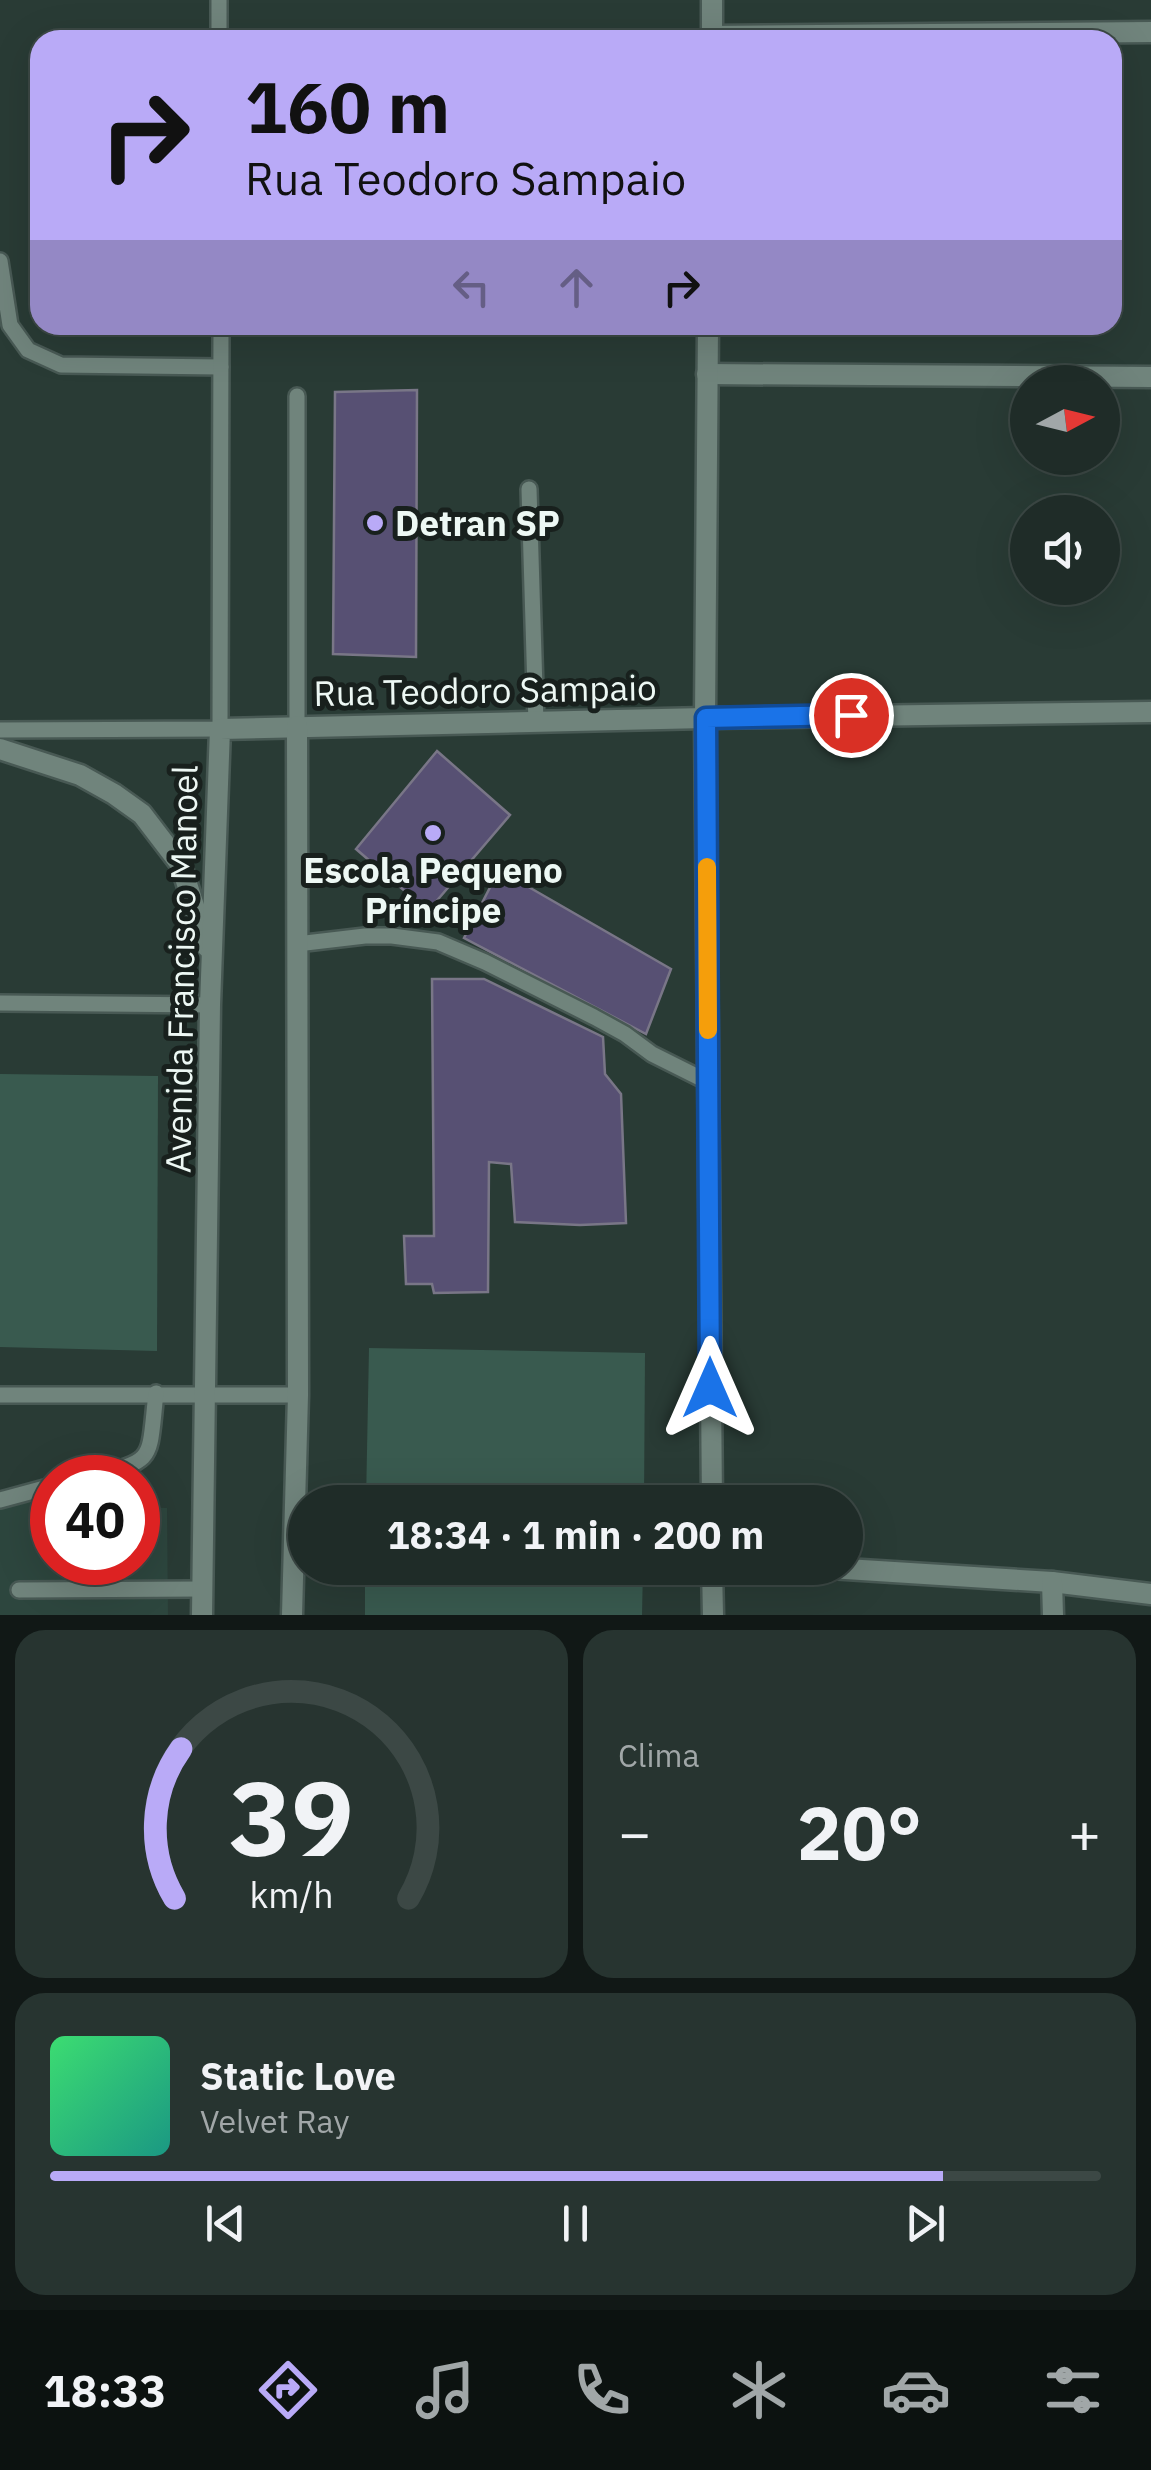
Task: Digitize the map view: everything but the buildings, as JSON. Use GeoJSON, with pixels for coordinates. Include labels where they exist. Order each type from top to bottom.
{"type":"FeatureCollection","features":[{"type":"Feature","properties":{"kind":"street"},"geometry":{"type":"LineString","coordinates":[[712,0],[712,30]]}},
{"type":"Feature","properties":{"kind":"street"},"geometry":{"type":"LineString","coordinates":[[1122,32],[1151,32]]}},
{"type":"Feature","properties":{"kind":"street"},"geometry":{"type":"LineString","coordinates":[[708,335],[706,718],[712,1485]]}},
{"type":"Feature","properties":{"kind":"street"},"geometry":{"type":"LineString","coordinates":[[707,374],[1151,377]]}},
{"type":"Feature","properties":{"kind":"street","name":"Rua Teodoro Sampaio"},"geometry":{"type":"LineString","coordinates":[[220,729],[1151,712]]}},
{"type":"Feature","properties":{"kind":"street"},"geometry":{"type":"LineString","coordinates":[[289,726],[297,944],[298,1395],[292,1615]]}},
{"type":"Feature","properties":{"kind":"street","name":"Avenida Francisco Manoel"},"geometry":{"type":"LineString","coordinates":[[202,1615],[210,1005],[220,729]]}},
{"type":"Feature","properties":{"kind":"street"},"geometry":{"type":"LineString","coordinates":[[0,749],[80,775],[142,814],[182,865],[213,968]]}},
{"type":"Feature","properties":{"kind":"street"},"geometry":{"type":"LineString","coordinates":[[863,1570],[1052,1582],[1151,1594]]}},
{"type":"Feature","properties":{"kind":"street"},"geometry":{"type":"LineString","coordinates":[[1052,1582],[1053,1615]]}},
{"type":"Feature","properties":{"kind":"street"},"geometry":{"type":"LineString","coordinates":[[712,1585],[713,1615]]}},
{"type":"Feature","properties":{"kind":"lane"},"geometry":{"type":"LineString","coordinates":[[219,0],[219,30]]}},
{"type":"Feature","properties":{"kind":"lane"},"geometry":{"type":"LineString","coordinates":[[0,261],[10,325],[28,350],[61,365],[221,366]]}},
{"type":"Feature","properties":{"kind":"lane","name":"Avenida Francisco Manoel"},"geometry":{"type":"LineString","coordinates":[[220,729],[221,335]]}},
{"type":"Feature","properties":{"kind":"lane"},"geometry":{"type":"LineString","coordinates":[[289,726],[298,396]]}},
{"type":"Feature","properties":{"kind":"lane"},"geometry":{"type":"LineString","coordinates":[[529,489],[536,723]]}},
{"type":"Feature","properties":{"kind":"lane","name":"Rua Teodoro Sampaio"},"geometry":{"type":"LineString","coordinates":[[0,730],[220,729]]}},
{"type":"Feature","properties":{"kind":"lane"},"geometry":{"type":"LineString","coordinates":[[297,944],[365,936],[438,942],[594,1017],[652,1054],[708,1082]]}},
{"type":"Feature","properties":{"kind":"lane"},"geometry":{"type":"LineString","coordinates":[[0,1004],[210,1005]]}},
{"type":"Feature","properties":{"kind":"lane"},"geometry":{"type":"LineString","coordinates":[[0,1394],[298,1395]]}},
{"type":"Feature","properties":{"kind":"lane"},"geometry":{"type":"LineString","coordinates":[[147,1455],[156,1394]]}},
{"type":"Feature","properties":{"kind":"lane"},"geometry":{"type":"LineString","coordinates":[[0,1500],[30,1492]]}},
{"type":"Feature","properties":{"kind":"lane"},"geometry":{"type":"LineString","coordinates":[[19,1590],[202,1589]]}},
{"type":"Feature","properties":{"kind":"shaded area"},"geometry":{"type":"Polygon","coordinates":[[[0,1074],[158,1076],[157,1351],[0,1347],[0,1074]]]}},
{"type":"Feature","properties":{"kind":"shaded area"},"geometry":{"type":"Polygon","coordinates":[[[369,1348],[645,1353],[644,1485],[366,1485],[369,1348]]]}},
{"type":"Feature","properties":{"kind":"shaded area"},"geometry":{"type":"Polygon","coordinates":[[[0,1501],[30,1502],[30,1585],[160,1585],[160,1508],[167,1508],[168,1615],[0,1615],[0,1501]]]}},
{"type":"Feature","properties":{"kind":"shaded area"},"geometry":{"type":"Polygon","coordinates":[[[365,1585],[643,1585],[642,1615],[365,1615],[365,1585]]]}},
{"type":"Feature","properties":{"kind":"slow traffic"},"geometry":{"type":"LineString","coordinates":[[707,867],[708,1030]]}},
{"type":"Feature","properties":{"kind":"place","name":"Detran SP"},"geometry":{"type":"Point","coordinates":[375,523]}},
{"type":"Feature","properties":{"kind":"place","name":"Escola Pequeno Príncipe"},"geometry":{"type":"Point","coordinates":[433,833]}},
{"type":"Feature","properties":{"kind":"route"},"geometry":{"type":"LineString","coordinates":[[710,1388],[706,718],[851,715]]}}]}
